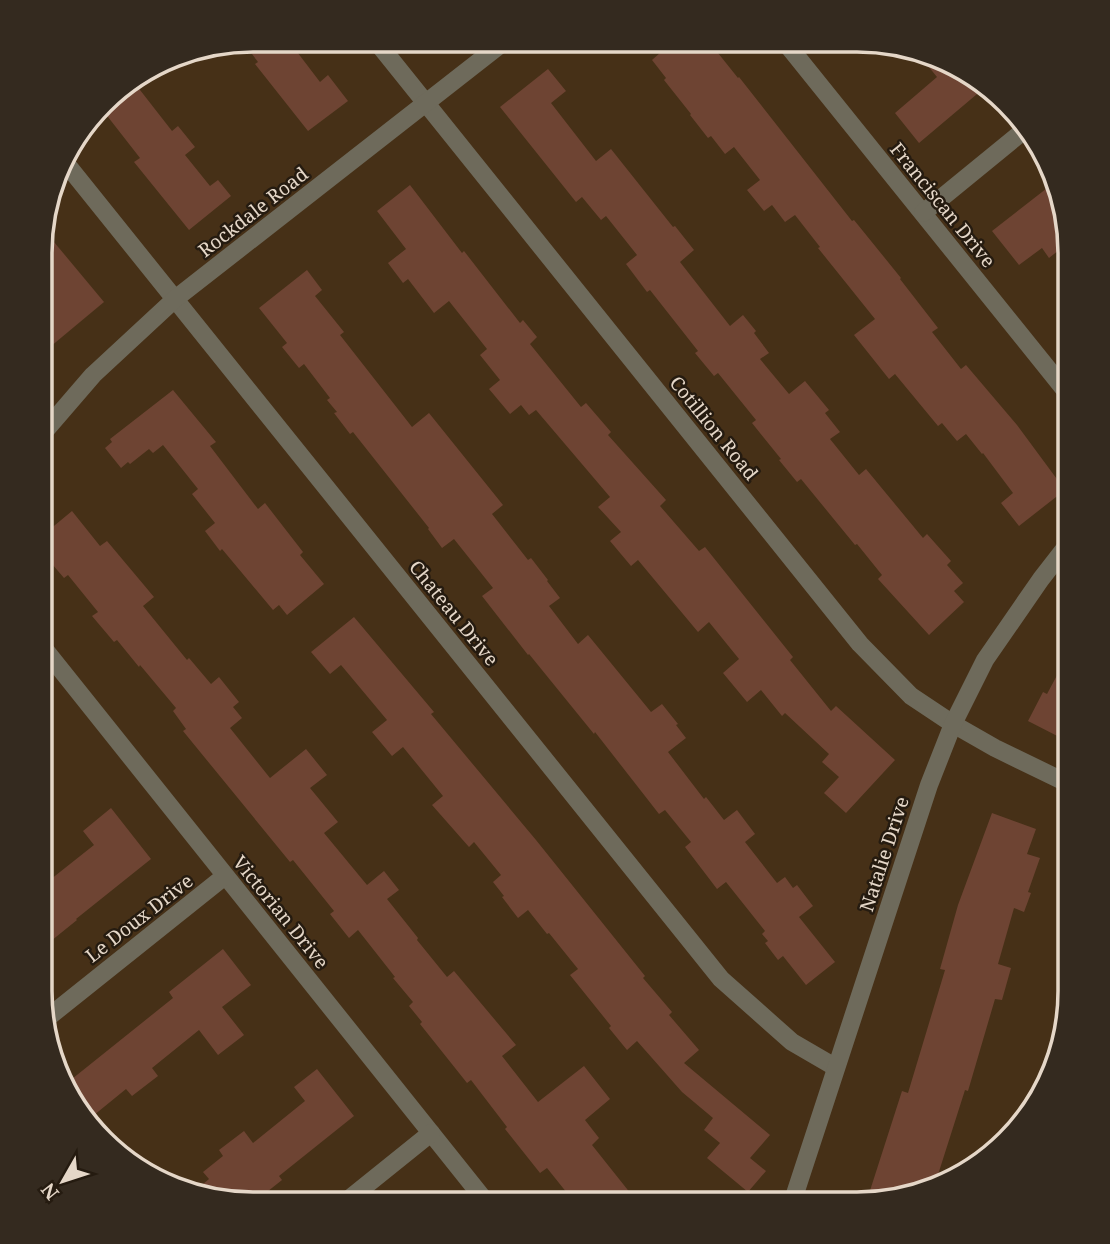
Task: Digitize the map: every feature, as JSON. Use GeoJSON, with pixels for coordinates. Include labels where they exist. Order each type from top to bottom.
{"type":"FeatureCollection","features":[{"type":"Feature","properties":{"kind":"street","name":"Cotillion Road"},"geometry":{"type":"LineString","coordinates":[[386,53],[860,644],[911,696],[995,748],[1057,778]]}},
{"type":"Feature","properties":{"kind":"street","name":"Rockdale Road"},"geometry":{"type":"LineString","coordinates":[[53,421],[93,375],[175,299],[490,53]]}},
{"type":"Feature","properties":{"kind":"street","name":"Franciscan Drive"},"geometry":{"type":"LineString","coordinates":[[794,53],[1057,380]]}},
{"type":"Feature","properties":{"kind":"street"},"geometry":{"type":"LineString","coordinates":[[923,213],[1019,135]]}},
{"type":"Feature","properties":{"kind":"street","name":"Chateau Drive"},"geometry":{"type":"LineString","coordinates":[[71,170],[721,979],[792,1042],[835,1067]]}},
{"type":"Feature","properties":{"kind":"street","name":"Natalie Drive"},"geometry":{"type":"LineString","coordinates":[[796,1191],[929,785],[953,724],[985,660],[1057,558]]}},
{"type":"Feature","properties":{"kind":"street","name":"Victorian Drive"},"geometry":{"type":"LineString","coordinates":[[53,660],[477,1191]]}},
{"type":"Feature","properties":{"kind":"street","name":"Le Doux Drive"},"geometry":{"type":"LineString","coordinates":[[54,1013],[225,876]]}},
{"type":"Feature","properties":{"kind":"street"},"geometry":{"type":"LineString","coordinates":[[359,1191],[431,1133]]}},
{"type":"Feature","properties":{"kind":"building"},"geometry":{"type":"Polygon","coordinates":[[[251,53],[298,53],[320,82],[328,75],[348,101],[308,131],[255,64],[258,62],[251,53]]]}},
{"type":"Feature","properties":{"kind":"building"},"geometry":{"type":"Polygon","coordinates":[[[660,53],[718,53],[901,278],[938,328],[932,332],[961,369],[966,365],[1017,425],[1057,479],[1057,496],[1019,526],[1001,503],[1013,493],[983,453],[966,434],[957,441],[942,423],[938,426],[895,374],[889,379],[854,335],[875,319],[795,215],[785,222],[772,205],[764,211],[747,190],[760,180],[734,147],[725,154],[711,136],[708,138],[652,60],[660,53]]]}},
{"type":"Feature","properties":{"kind":"building"},"geometry":{"type":"Polygon","coordinates":[[[928,66],[945,73],[978,93],[919,143],[895,113],[937,77],[928,66]]]}},
{"type":"Feature","properties":{"kind":"building"},"geometry":{"type":"Polygon","coordinates":[[[548,69],[566,91],[551,103],[596,161],[611,149],[673,227],[675,226],[694,250],[680,262],[730,326],[743,315],[769,353],[760,359],[789,394],[805,381],[829,410],[825,413],[840,432],[830,439],[859,475],[866,469],[923,538],[927,534],[951,561],[947,565],[963,583],[954,591],[964,602],[929,635],[878,579],[882,575],[801,479],[797,482],[752,423],[756,420],[718,373],[714,376],[695,353],[698,351],[650,290],[647,292],[626,264],[637,255],[606,216],[601,220],[582,197],[576,202],[500,107],[548,69]]]}},
{"type":"Feature","properties":{"kind":"building"},"geometry":{"type":"Polygon","coordinates":[[[139,88],[172,131],[178,126],[195,147],[185,155],[210,186],[218,180],[231,196],[189,230],[134,162],[140,158],[107,116],[139,88]]]}},
{"type":"Feature","properties":{"kind":"building"},"geometry":{"type":"Polygon","coordinates":[[[410,185],[520,323],[523,320],[537,337],[530,344],[581,407],[586,403],[611,432],[608,435],[666,500],[660,506],[699,551],[705,547],[793,657],[790,660],[831,711],[836,706],[895,760],[846,813],[824,793],[839,777],[822,762],[829,754],[785,713],[782,716],[761,690],[747,702],[723,673],[739,659],[709,622],[698,632],[638,560],[631,566],[610,541],[621,532],[598,507],[610,497],[536,410],[529,415],[521,405],[510,414],[489,389],[500,380],[480,355],[487,349],[449,301],[434,313],[408,279],[403,283],[388,263],[406,249],[377,211],[410,185]]]}},
{"type":"Feature","properties":{"kind":"building"},"geometry":{"type":"Polygon","coordinates":[[[1047,188],[1054,214],[1057,240],[1057,252],[1049,258],[1042,248],[1019,265],[992,231],[1047,188]]]}},
{"type":"Feature","properties":{"kind":"building"},"geometry":{"type":"Polygon","coordinates":[[[53,241],[104,302],[53,344],[53,241]]]}},
{"type":"Feature","properties":{"kind":"building"},"geometry":{"type":"Polygon","coordinates":[[[307,270],[322,290],[315,296],[344,332],[340,335],[412,427],[429,413],[503,505],[492,514],[528,560],[531,558],[560,598],[549,606],[578,644],[588,635],[651,712],[662,704],[686,738],[668,752],[724,820],[737,810],[755,834],[745,842],[777,883],[785,877],[793,888],[797,885],[813,906],[799,917],[835,962],[806,985],[783,956],[778,960],[765,943],[768,941],[762,934],[765,931],[726,882],[717,889],[685,847],[691,842],[665,810],[659,814],[595,732],[594,734],[528,655],[482,596],[493,588],[454,539],[442,548],[353,432],[350,434],[334,413],[337,412],[327,400],[330,398],[304,364],[299,368],[282,347],[287,343],[259,308],[307,270]]]}},
{"type":"Feature","properties":{"kind":"building"},"geometry":{"type":"Polygon","coordinates":[[[173,390],[216,442],[210,446],[258,509],[265,503],[303,552],[300,555],[324,584],[287,615],[279,605],[273,610],[205,531],[215,523],[192,494],[198,489],[163,445],[153,453],[149,449],[121,468],[105,448],[112,442],[110,439],[173,390]]]}},
{"type":"Feature","properties":{"kind":"building"},"geometry":{"type":"Polygon","coordinates":[[[72,511],[100,546],[107,541],[154,597],[143,606],[187,660],[189,658],[211,684],[219,677],[239,702],[233,707],[242,718],[230,728],[270,778],[306,749],[327,775],[310,788],[338,822],[324,833],[367,885],[384,871],[399,890],[387,899],[417,940],[447,977],[454,971],[516,1045],[502,1056],[538,1102],[584,1066],[610,1099],[585,1120],[599,1138],[592,1145],[629,1191],[565,1191],[547,1168],[540,1173],[471,1080],[467,1083],[420,1024],[422,1022],[409,1006],[413,1002],[358,930],[349,938],[330,914],[334,911],[293,860],[290,862],[183,731],[186,729],[173,711],[176,708],[140,665],[139,667],[117,640],[114,642],[92,616],[98,612],[68,575],[64,578],[53,565],[53,527],[72,511]]]}},
{"type":"Feature","properties":{"kind":"building"},"geometry":{"type":"Polygon","coordinates":[[[354,617],[434,712],[431,714],[536,840],[672,1012],[669,1015],[699,1050],[684,1063],[770,1135],[750,1158],[766,1171],[749,1191],[707,1158],[720,1143],[704,1130],[713,1118],[682,1092],[637,1041],[627,1050],[570,975],[578,969],[528,910],[518,918],[493,882],[501,875],[474,842],[469,847],[432,805],[443,796],[403,747],[392,756],[372,732],[387,720],[341,665],[330,674],[311,652],[354,617]]]}},
{"type":"Feature","properties":{"kind":"building"},"geometry":{"type":"Polygon","coordinates":[[[1057,675],[1057,736],[1028,721],[1043,692],[1047,694],[1057,675]]]}},
{"type":"Feature","properties":{"kind":"building"},"geometry":{"type":"Polygon","coordinates":[[[111,808],[151,859],[53,939],[53,877],[94,845],[83,831],[111,808]]]}},
{"type":"Feature","properties":{"kind":"building"},"geometry":{"type":"Polygon","coordinates":[[[992,813],[1036,829],[1027,854],[1040,858],[1028,892],[1031,893],[1024,912],[1014,908],[998,964],[1011,968],[1002,1000],[995,999],[968,1091],[965,1090],[938,1174],[896,1188],[870,1191],[902,1091],[908,1093],[945,970],[940,969],[958,905],[992,813]]]}},
{"type":"Feature","properties":{"kind":"building"},"geometry":{"type":"Polygon","coordinates":[[[223,949],[251,985],[222,1007],[244,1035],[218,1055],[199,1030],[152,1068],[158,1076],[132,1096],[126,1089],[95,1114],[73,1078],[173,998],[169,992],[223,949]]]}},
{"type":"Feature","properties":{"kind":"building"},"geometry":{"type":"Polygon","coordinates":[[[317,1069],[354,1116],[279,1176],[282,1180],[268,1191],[227,1190],[202,1185],[209,1179],[203,1172],[223,1156],[219,1150],[244,1131],[253,1143],[305,1101],[294,1087],[317,1069]]]}}]}
